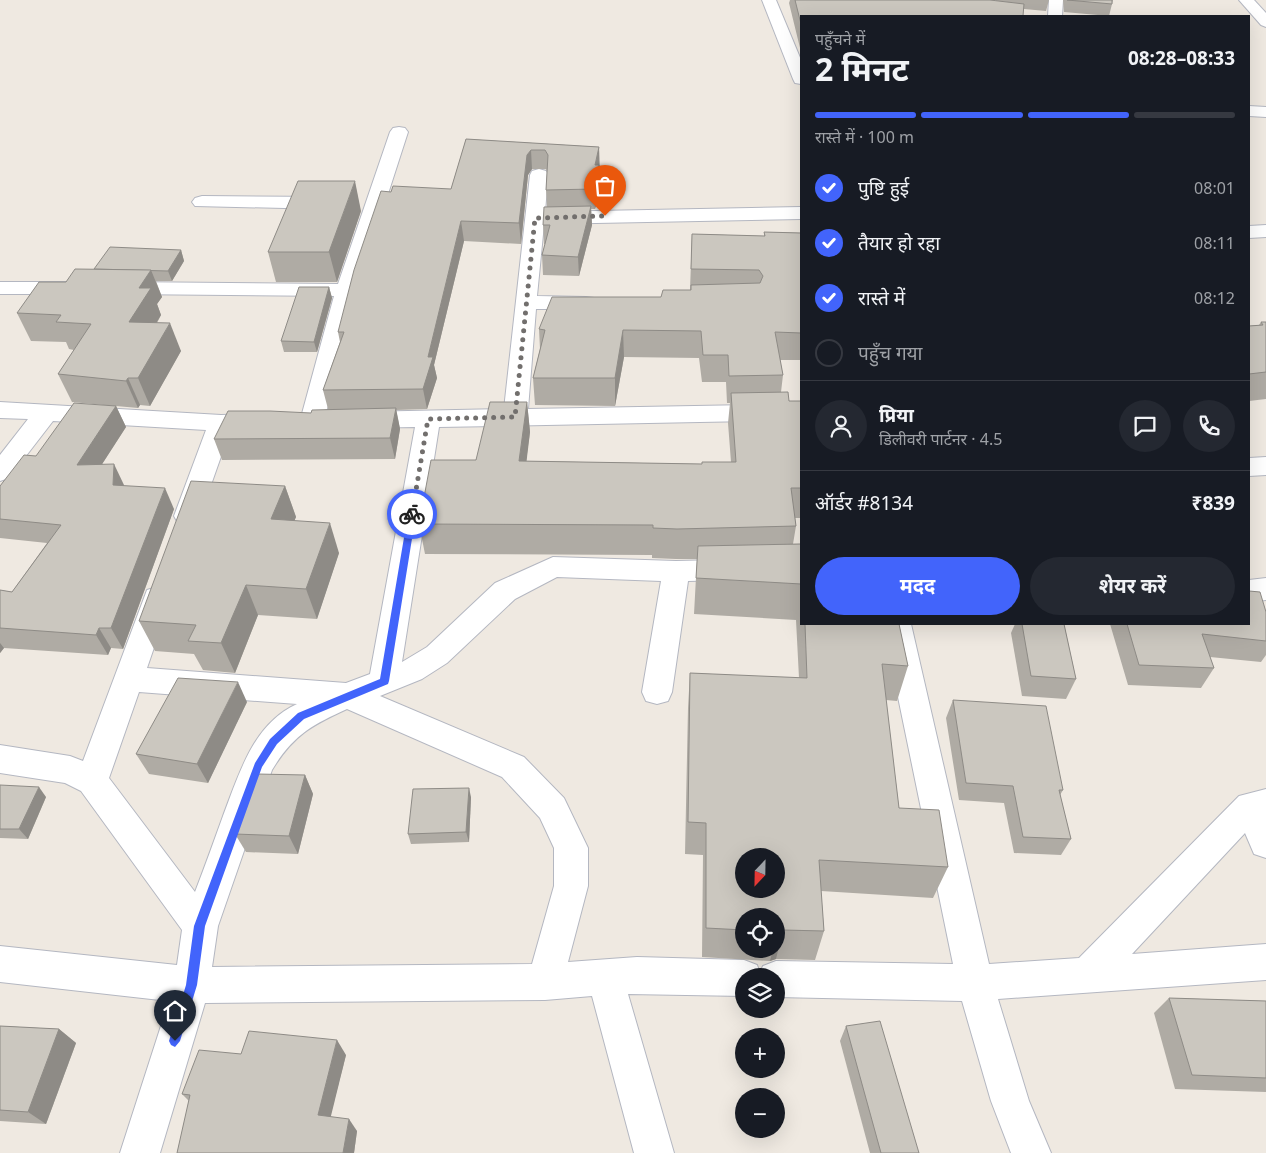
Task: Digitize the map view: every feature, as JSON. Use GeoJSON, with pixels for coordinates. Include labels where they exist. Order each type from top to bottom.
{"type":"FeatureCollection","features":[{"type":"Feature","properties":{"kind":"street"},"geometry":{"type":"LineString","coordinates":[[1055,15],[1056,0]]}},
{"type":"Feature","properties":{"kind":"street"},"geometry":{"type":"LineString","coordinates":[[1246,0],[1266,22]]}},
{"type":"Feature","properties":{"kind":"street"},"geometry":{"type":"LineString","coordinates":[[774,1],[800,76]]}},
{"type":"Feature","properties":{"kind":"street"},"geometry":{"type":"LineString","coordinates":[[1250,111],[1266,112]]}},
{"type":"Feature","properties":{"kind":"street"},"geometry":{"type":"LineString","coordinates":[[313,421],[346,290],[359,203],[399,132]]}},
{"type":"Feature","properties":{"kind":"street"},"geometry":{"type":"LineString","coordinates":[[515,417],[539,174]]}},
{"type":"Feature","properties":{"kind":"street"},"geometry":{"type":"LineString","coordinates":[[202,202],[359,203]]}},
{"type":"Feature","properties":{"kind":"street"},"geometry":{"type":"LineString","coordinates":[[535,218],[800,213]]}},
{"type":"Feature","properties":{"kind":"street"},"geometry":{"type":"LineString","coordinates":[[1250,232],[1266,231]]}},
{"type":"Feature","properties":{"kind":"street"},"geometry":{"type":"LineString","coordinates":[[0,288],[346,290]]}},
{"type":"Feature","properties":{"kind":"street"},"geometry":{"type":"LineString","coordinates":[[526,302],[603,303]]}},
{"type":"Feature","properties":{"kind":"street"},"geometry":{"type":"LineString","coordinates":[[0,410],[221,423],[800,412]]}},
{"type":"Feature","properties":{"kind":"street"},"geometry":{"type":"LineString","coordinates":[[0,472],[47,412]]}},
{"type":"Feature","properties":{"kind":"street"},"geometry":{"type":"LineString","coordinates":[[384,681],[428,419]]}},
{"type":"Feature","properties":{"kind":"street"},"geometry":{"type":"LineString","coordinates":[[178,542],[221,423]]}},
{"type":"Feature","properties":{"kind":"street"},"geometry":{"type":"LineString","coordinates":[[140,1153],[192,985],[200,926],[258,766],[273,741],[301,716],[347,695],[412,671],[437,655],[505,591],[553,567],[676,571],[800,568]]}},
{"type":"Feature","properties":{"kind":"street"},"geometry":{"type":"LineString","coordinates":[[657,692],[676,571]]}},
{"type":"Feature","properties":{"kind":"street"},"geometry":{"type":"LineString","coordinates":[[92,781],[164,579]]}},
{"type":"Feature","properties":{"kind":"street"},"geometry":{"type":"LineString","coordinates":[[1250,591],[1266,589]]}},
{"type":"Feature","properties":{"kind":"street"},"geometry":{"type":"LineString","coordinates":[[898,625],[975,983],[1010,1102],[1031,1153]]}},
{"type":"Feature","properties":{"kind":"street"},"geometry":{"type":"LineString","coordinates":[[128,679],[347,695],[513,767],[552,808],[572,848],[571,886],[545,982]]}},
{"type":"Feature","properties":{"kind":"street"},"geometry":{"type":"LineString","coordinates":[[0,759],[70,770],[92,781],[200,926]]}},
{"type":"Feature","properties":{"kind":"street"},"geometry":{"type":"LineString","coordinates":[[1088,974],[1258,804]]}},
{"type":"Feature","properties":{"kind":"street"},"geometry":{"type":"LineString","coordinates":[[1258,804],[1266,843]]}},
{"type":"Feature","properties":{"kind":"street"},"geometry":{"type":"LineString","coordinates":[[785,979],[975,983],[1266,962]]}},
{"type":"Feature","properties":{"kind":"street"},"geometry":{"type":"LineString","coordinates":[[0,964],[192,985],[545,982],[638,975],[735,978]]}},
{"type":"Feature","properties":{"kind":"street"},"geometry":{"type":"LineString","coordinates":[[605,977],[654,1153]]}},
{"type":"Feature","properties":{"kind":"building"},"geometry":{"type":"Polygon","coordinates":[[[795,0],[990,0],[1024,4],[1023,15],[800,15],[800,20],[795,0]]]}},
{"type":"Feature","properties":{"kind":"building"},"geometry":{"type":"Polygon","coordinates":[[[1067,0],[1112,0],[1112,4],[1067,0]]]}},
{"type":"Feature","properties":{"kind":"building"},"geometry":{"type":"Polygon","coordinates":[[[466,139],[599,147],[595,165],[599,165],[594,189],[546,190],[548,155],[545,150],[531,150],[527,155],[519,223],[461,221],[428,357],[433,357],[423,389],[323,390],[344,332],[338,332],[354,270],[381,191],[391,192],[393,186],[451,189],[466,139]]]}},
{"type":"Feature","properties":{"kind":"building"},"geometry":{"type":"Polygon","coordinates":[[[298,181],[355,181],[329,252],[268,252],[298,181]]]}},
{"type":"Feature","properties":{"kind":"building"},"geometry":{"type":"Polygon","coordinates":[[[591,206],[578,257],[542,255],[550,225],[543,225],[544,207],[591,206]]]}},
{"type":"Feature","properties":{"kind":"building"},"geometry":{"type":"Polygon","coordinates":[[[764,232],[800,233],[800,333],[775,332],[783,375],[729,376],[728,355],[703,355],[701,331],[623,330],[615,378],[533,378],[545,330],[539,329],[552,297],[661,297],[663,290],[691,290],[691,285],[760,283],[763,276],[759,270],[691,269],[692,234],[765,236],[764,232]]]}},
{"type":"Feature","properties":{"kind":"building"},"geometry":{"type":"Polygon","coordinates":[[[110,247],[181,250],[168,271],[94,269],[110,247]]]}},
{"type":"Feature","properties":{"kind":"building"},"geometry":{"type":"Polygon","coordinates":[[[75,269],[151,270],[139,288],[151,288],[129,322],[170,323],[138,378],[128,378],[126,381],[58,374],[91,324],[56,322],[61,315],[17,313],[39,282],[66,282],[75,269]]]}},
{"type":"Feature","properties":{"kind":"building"},"geometry":{"type":"Polygon","coordinates":[[[299,287],[329,287],[314,342],[281,341],[299,287]]]}},
{"type":"Feature","properties":{"kind":"building"},"geometry":{"type":"Polygon","coordinates":[[[1261,322],[1266,322],[1266,372],[1250,374],[1250,326],[1263,325],[1261,322]]]}},
{"type":"Feature","properties":{"kind":"building"},"geometry":{"type":"Polygon","coordinates":[[[788,392],[789,401],[800,401],[800,488],[791,488],[796,526],[677,529],[653,528],[653,525],[419,524],[431,460],[476,460],[490,402],[527,402],[519,461],[702,464],[702,462],[736,462],[731,393],[788,392]]]}},
{"type":"Feature","properties":{"kind":"building"},"geometry":{"type":"Polygon","coordinates":[[[74,403],[116,406],[77,465],[114,464],[113,485],[165,488],[111,628],[99,628],[96,635],[0,628],[0,590],[12,592],[61,525],[0,519],[0,486],[24,455],[36,456],[74,403]]]}},
{"type":"Feature","properties":{"kind":"building"},"geometry":{"type":"Polygon","coordinates":[[[396,408],[390,438],[214,439],[228,411],[311,413],[312,410],[396,408]]]}},
{"type":"Feature","properties":{"kind":"building"},"geometry":{"type":"Polygon","coordinates":[[[191,481],[285,486],[271,519],[330,523],[306,589],[246,585],[221,643],[188,641],[196,625],[139,621],[191,481]]]}},
{"type":"Feature","properties":{"kind":"building"},"geometry":{"type":"Polygon","coordinates":[[[800,544],[800,584],[696,578],[698,546],[800,544]]]}},
{"type":"Feature","properties":{"kind":"building"},"geometry":{"type":"Polygon","coordinates":[[[1250,591],[1260,592],[1266,612],[1266,641],[1202,634],[1214,668],[1139,665],[1127,625],[1250,625],[1250,591]]]}},
{"type":"Feature","properties":{"kind":"building"},"geometry":{"type":"Polygon","coordinates":[[[805,625],[899,625],[908,666],[882,664],[899,808],[939,810],[948,867],[819,860],[824,931],[785,930],[785,908],[735,908],[735,930],[706,928],[706,823],[688,822],[690,673],[807,678],[805,625]]]}},
{"type":"Feature","properties":{"kind":"building"},"geometry":{"type":"Polygon","coordinates":[[[1022,625],[1064,625],[1076,679],[1031,676],[1022,625]]]}},
{"type":"Feature","properties":{"kind":"building"},"geometry":{"type":"Polygon","coordinates":[[[178,678],[238,682],[197,764],[136,754],[178,678]]]}},
{"type":"Feature","properties":{"kind":"building"},"geometry":{"type":"Polygon","coordinates":[[[953,700],[1046,706],[1063,790],[1059,790],[1071,839],[1023,837],[1013,786],[966,783],[953,700]]]}},
{"type":"Feature","properties":{"kind":"building"},"geometry":{"type":"Polygon","coordinates":[[[257,774],[305,775],[289,836],[235,834],[257,774]]]}},
{"type":"Feature","properties":{"kind":"building"},"geometry":{"type":"Polygon","coordinates":[[[0,785],[39,787],[19,829],[0,829],[0,785]]]}},
{"type":"Feature","properties":{"kind":"building"},"geometry":{"type":"Polygon","coordinates":[[[469,788],[466,832],[408,834],[413,789],[469,788]]]}},
{"type":"Feature","properties":{"kind":"building"},"geometry":{"type":"Polygon","coordinates":[[[1169,998],[1266,1001],[1266,1078],[1192,1075],[1169,998]]]}},
{"type":"Feature","properties":{"kind":"building"},"geometry":{"type":"Polygon","coordinates":[[[880,1021],[919,1153],[881,1153],[846,1026],[880,1021]]]}},
{"type":"Feature","properties":{"kind":"building"},"geometry":{"type":"Polygon","coordinates":[[[0,1026],[59,1029],[28,1112],[0,1110],[0,1026]]]}},
{"type":"Feature","properties":{"kind":"building"},"geometry":{"type":"Polygon","coordinates":[[[249,1031],[337,1040],[318,1115],[349,1119],[343,1153],[177,1153],[190,1095],[182,1094],[199,1050],[241,1054],[249,1031]]]}},
{"type":"Feature","properties":{"kind":"way so far"},"geometry":{"type":"LineString","coordinates":[[412,514],[428,419],[515,417],[535,218],[605,216]]}},
{"type":"Feature","properties":{"kind":"route"},"geometry":{"type":"LineString","coordinates":[[175,1041],[192,985],[200,926],[258,766],[273,741],[301,716],[384,681],[412,514]]}}]}
